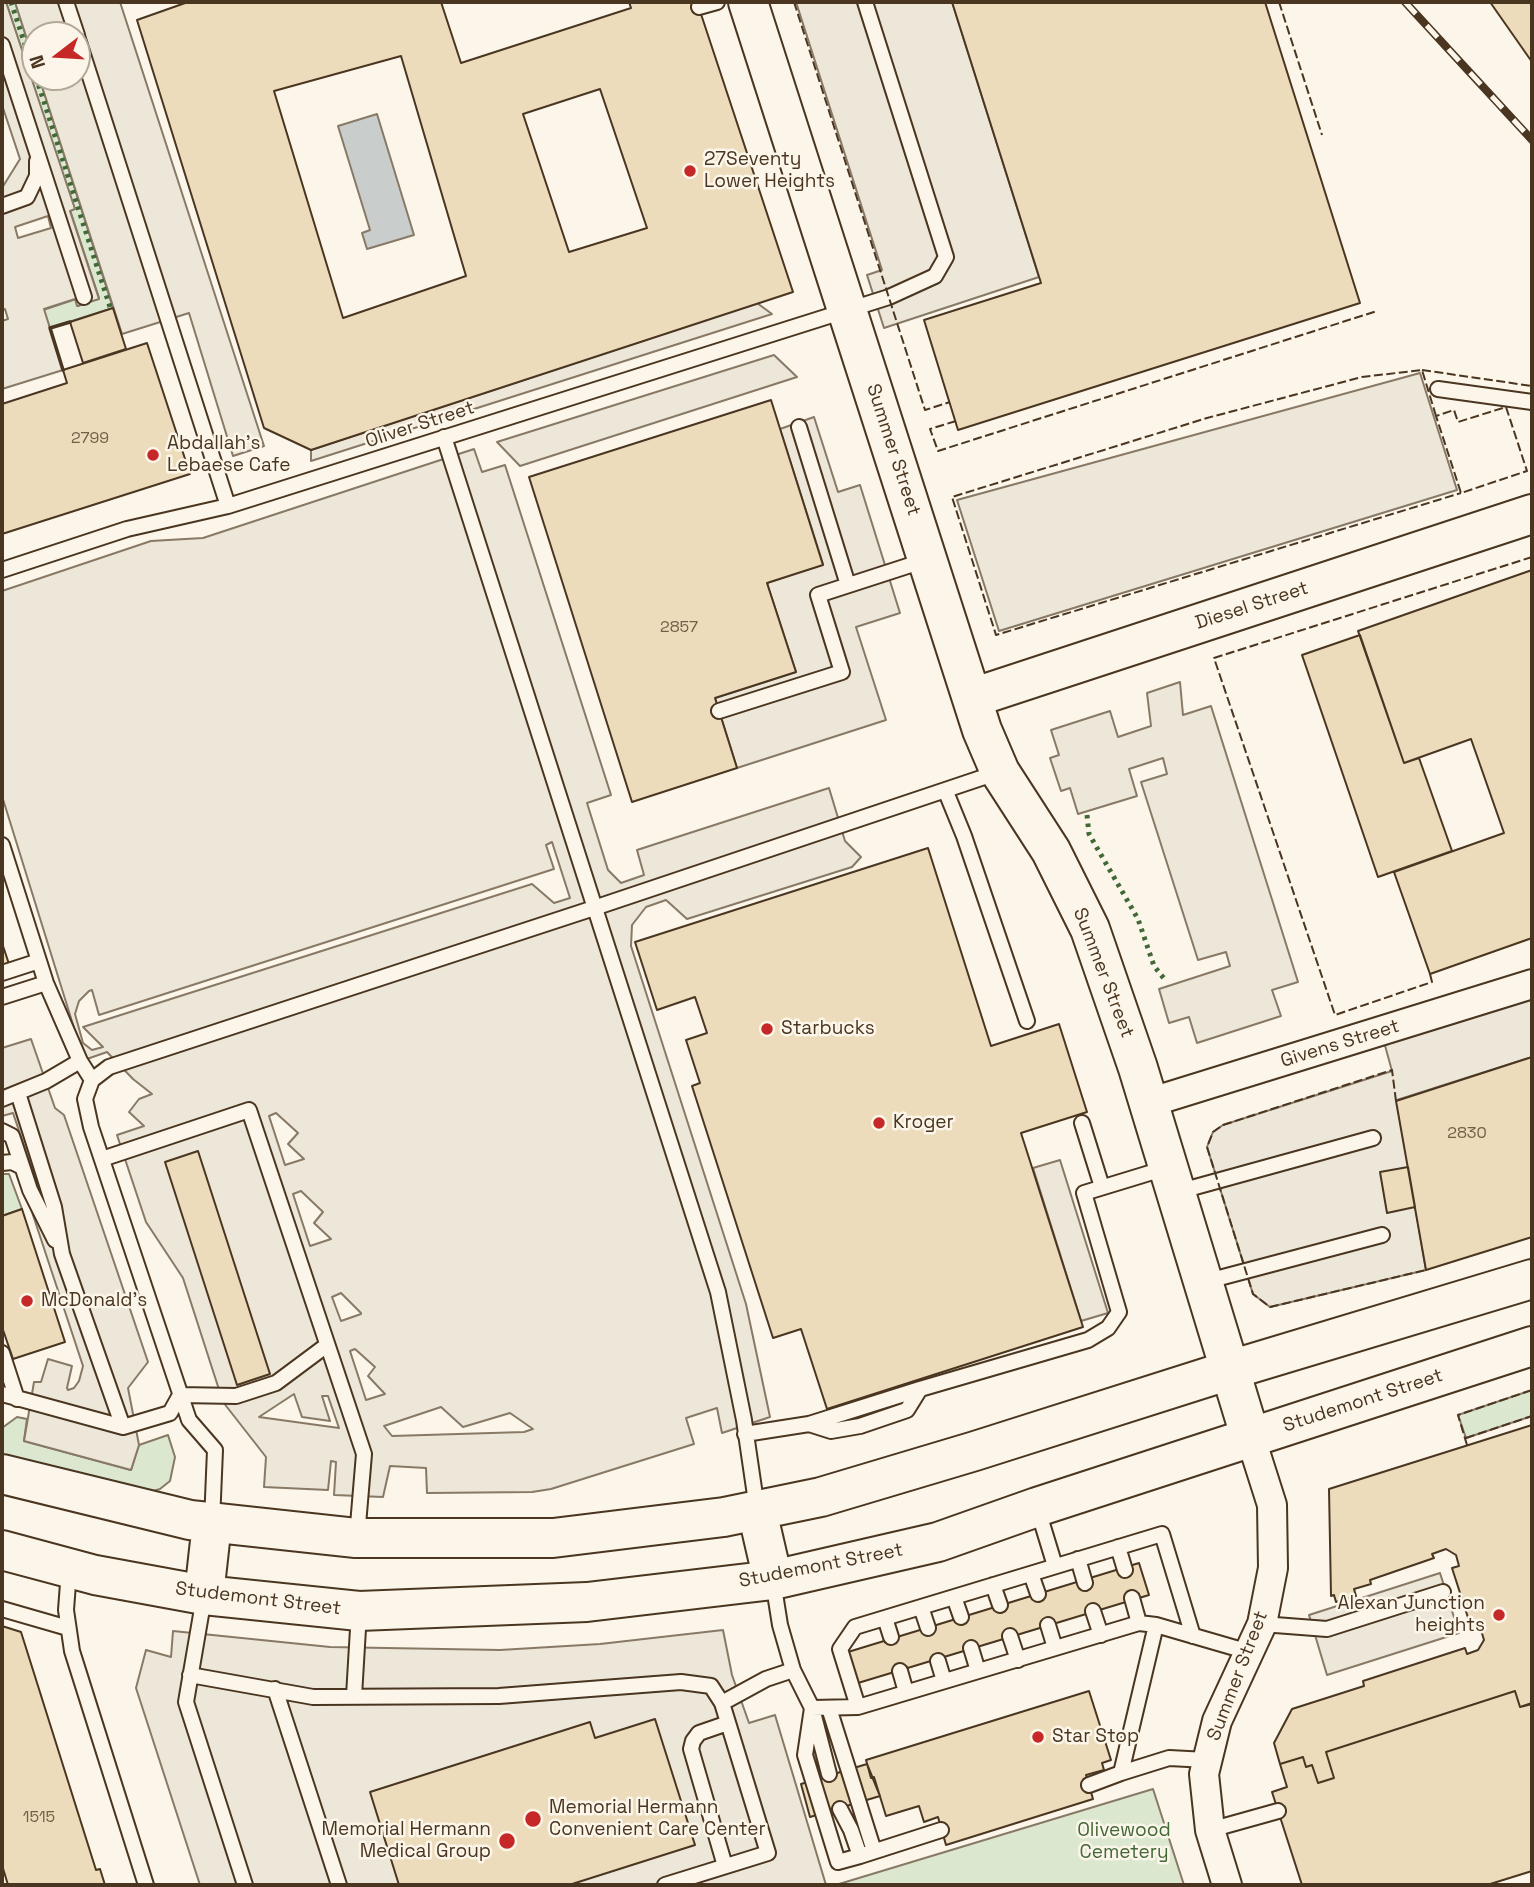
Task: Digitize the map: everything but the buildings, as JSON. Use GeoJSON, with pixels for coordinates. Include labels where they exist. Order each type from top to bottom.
{"type":"FeatureCollection","features":[{"type":"Feature","properties":{"kind":"main road","name":"Summer Street"},"geometry":{"type":"LineString","coordinates":[[748,2],[972,698],[1000,772],[1051,851],[1090,929],[1119,1011],[1251,1439]]}},
{"type":"Feature","properties":{"kind":"main road","name":"Diesel Street"},"geometry":{"type":"LineString","coordinates":[[972,698],[1532,514]]}},
{"type":"Feature","properties":{"kind":"main road"},"geometry":{"type":"LineString","coordinates":[[2,1474],[190,1520],[356,1538],[553,1538],[724,1517],[821,1497],[921,1468],[1230,1370],[1532,1279]]}},
{"type":"Feature","properties":{"kind":"main road","name":"Studemont Street"},"geometry":{"type":"LineString","coordinates":[[2,1550],[69,1568],[204,1595],[359,1611],[587,1602],[773,1580],[938,1542],[1037,1507],[1532,1346]]}},
{"type":"Feature","properties":{"kind":"main road"},"geometry":{"type":"LineString","coordinates":[[2,1499],[60,1513],[134,1507]]}},
{"type":"Feature","properties":{"kind":"main road"},"geometry":{"type":"LineString","coordinates":[[757,1511],[773,1580]]}},
{"type":"Feature","properties":{"kind":"main road"},"geometry":{"type":"LineString","coordinates":[[204,1595],[212,1523]]}},
{"type":"Feature","properties":{"kind":"street","name":"Givens Street"},"geometry":{"type":"LineString","coordinates":[[1148,1103],[1532,984]]}},
{"type":"Feature","properties":{"kind":"street","name":"Summer Street"},"geometry":{"type":"LineString","coordinates":[[1227,1885],[1210,1830],[1204,1774],[1216,1721],[1262,1624],[1273,1568],[1272,1504],[1251,1439]]}},
{"type":"Feature","properties":{"kind":"lane"},"geometry":{"type":"LineString","coordinates":[[66,2],[72,21]]}},
{"type":"Feature","properties":{"kind":"lane"},"geometry":{"type":"LineString","coordinates":[[699,7],[717,2]]}},
{"type":"Feature","properties":{"kind":"lane","name":"Oliver Street"},"geometry":{"type":"LineString","coordinates":[[2,570],[127,529],[228,506],[889,297],[935,276],[946,257],[865,2]]}},
{"type":"Feature","properties":{"kind":"lane"},"geometry":{"type":"LineString","coordinates":[[2,45],[84,297]]}},
{"type":"Feature","properties":{"kind":"lane"},"geometry":{"type":"LineString","coordinates":[[91,80],[228,506]]}},
{"type":"Feature","properties":{"kind":"lane"},"geometry":{"type":"LineString","coordinates":[[2,206],[27,197],[37,176],[36,149]]}},
{"type":"Feature","properties":{"kind":"lane"},"geometry":{"type":"LineString","coordinates":[[1438,389],[1532,402]]}},
{"type":"Feature","properties":{"kind":"lane"},"geometry":{"type":"LineString","coordinates":[[799,428],[849,585]]}},
{"type":"Feature","properties":{"kind":"lane"},"geometry":{"type":"LineString","coordinates":[[444,437],[718,1292],[757,1511]]}},
{"type":"Feature","properties":{"kind":"lane"},"geometry":{"type":"LineString","coordinates":[[719,712],[842,673],[818,595],[928,559]]}},
{"type":"Feature","properties":{"kind":"lane"},"geometry":{"type":"LineString","coordinates":[[212,1523],[215,1450],[188,1420],[91,1127],[85,1099],[92,1080],[109,1067],[1000,772]]}},
{"type":"Feature","properties":{"kind":"lane"},"geometry":{"type":"LineString","coordinates":[[946,792],[964,836],[1027,1021]]}},
{"type":"Feature","properties":{"kind":"lane"},"geometry":{"type":"LineString","coordinates":[[2,845],[46,983],[80,1061],[92,1080]]}},
{"type":"Feature","properties":{"kind":"lane"},"geometry":{"type":"LineString","coordinates":[[2,973],[39,961]]}},
{"type":"Feature","properties":{"kind":"lane"},"geometry":{"type":"LineString","coordinates":[[2,998],[46,983]]}},
{"type":"Feature","properties":{"kind":"lane"},"geometry":{"type":"LineString","coordinates":[[2,1098],[46,1082],[80,1061]]}},
{"type":"Feature","properties":{"kind":"lane"},"geometry":{"type":"LineString","coordinates":[[18,1093],[54,1207],[62,1254]]}},
{"type":"Feature","properties":{"kind":"lane"},"geometry":{"type":"LineString","coordinates":[[102,1159],[249,1110],[364,1454],[356,1538]]}},
{"type":"Feature","properties":{"kind":"lane"},"geometry":{"type":"LineString","coordinates":[[1082,1123],[1101,1188]]}},
{"type":"Feature","properties":{"kind":"lane"},"geometry":{"type":"LineString","coordinates":[[2,1131],[12,1136],[30,1190],[62,1254],[123,1427]]}},
{"type":"Feature","properties":{"kind":"lane"},"geometry":{"type":"LineString","coordinates":[[745,1434],[809,1424],[831,1431],[860,1426],[908,1410],[919,1389],[1088,1340],[1108,1328],[1119,1312],[1084,1193],[1101,1188],[1172,1180],[1373,1138]]}},
{"type":"Feature","properties":{"kind":"lane"},"geometry":{"type":"LineString","coordinates":[[2,1163],[12,1162],[22,1167]]}},
{"type":"Feature","properties":{"kind":"lane"},"geometry":{"type":"LineString","coordinates":[[1203,1283],[1382,1235]]}},
{"type":"Feature","properties":{"kind":"lane"},"geometry":{"type":"LineString","coordinates":[[180,1395],[236,1396],[276,1383],[327,1345]]}},
{"type":"Feature","properties":{"kind":"lane"},"geometry":{"type":"LineString","coordinates":[[2,1353],[17,1399]]}},
{"type":"Feature","properties":{"kind":"lane"},"geometry":{"type":"LineString","coordinates":[[2,1394],[123,1427],[170,1413],[180,1395]]}},
{"type":"Feature","properties":{"kind":"lane"},"geometry":{"type":"LineString","coordinates":[[1037,1507],[1055,1566]]}},
{"type":"Feature","properties":{"kind":"lane"},"geometry":{"type":"LineString","coordinates":[[858,1707],[841,1648],[855,1627],[1162,1534],[1193,1636]]}},
{"type":"Feature","properties":{"kind":"lane"},"geometry":{"type":"LineString","coordinates":[[1118,1547],[1125,1570]]}},
{"type":"Feature","properties":{"kind":"lane"},"geometry":{"type":"LineString","coordinates":[[1077,1559],[1085,1583]]}},
{"type":"Feature","properties":{"kind":"lane"},"geometry":{"type":"LineString","coordinates":[[69,1568],[66,1610],[72,1651],[146,1885]]}},
{"type":"Feature","properties":{"kind":"lane"},"geometry":{"type":"LineString","coordinates":[[1031,1574],[1038,1594]]}},
{"type":"Feature","properties":{"kind":"lane"},"geometry":{"type":"LineString","coordinates":[[773,1580],[780,1625],[793,1670],[812,1708],[829,1774]]}},
{"type":"Feature","properties":{"kind":"lane"},"geometry":{"type":"LineString","coordinates":[[993,1585],[1000,1605]]}},
{"type":"Feature","properties":{"kind":"lane"},"geometry":{"type":"LineString","coordinates":[[1262,1624],[1326,1629],[1443,1592]]}},
{"type":"Feature","properties":{"kind":"lane"},"geometry":{"type":"LineString","coordinates":[[204,1595],[186,1702],[245,1885]]}},
{"type":"Feature","properties":{"kind":"lane"},"geometry":{"type":"LineString","coordinates":[[954,1597],[961,1617]]}},
{"type":"Feature","properties":{"kind":"lane"},"geometry":{"type":"LineString","coordinates":[[1132,1598],[1139,1623]]}},
{"type":"Feature","properties":{"kind":"lane"},"geometry":{"type":"LineString","coordinates":[[921,1607],[928,1628]]}},
{"type":"Feature","properties":{"kind":"lane"},"geometry":{"type":"LineString","coordinates":[[2,1609],[68,1628]]}},
{"type":"Feature","properties":{"kind":"lane"},"geometry":{"type":"LineString","coordinates":[[354,1696],[359,1611]]}},
{"type":"Feature","properties":{"kind":"lane"},"geometry":{"type":"LineString","coordinates":[[1093,1611],[1101,1635]]}},
{"type":"Feature","properties":{"kind":"lane"},"geometry":{"type":"LineString","coordinates":[[885,1618],[891,1637]]}},
{"type":"Feature","properties":{"kind":"lane"},"geometry":{"type":"LineString","coordinates":[[812,1708],[858,1707],[1139,1623],[1156,1625],[1249,1652]]}},
{"type":"Feature","properties":{"kind":"lane"},"geometry":{"type":"LineString","coordinates":[[1048,1625],[1055,1648]]}},
{"type":"Feature","properties":{"kind":"lane"},"geometry":{"type":"LineString","coordinates":[[1121,1773],[1156,1625]]}},
{"type":"Feature","properties":{"kind":"lane"},"geometry":{"type":"LineString","coordinates":[[1010,1636],[1018,1660]]}},
{"type":"Feature","properties":{"kind":"lane"},"geometry":{"type":"LineString","coordinates":[[971,1648],[978,1671]]}},
{"type":"Feature","properties":{"kind":"lane"},"geometry":{"type":"LineString","coordinates":[[938,1661],[944,1681]]}},
{"type":"Feature","properties":{"kind":"lane"},"geometry":{"type":"LineString","coordinates":[[722,1703],[766,1679],[793,1670]]}},
{"type":"Feature","properties":{"kind":"lane"},"geometry":{"type":"LineString","coordinates":[[900,1671],[906,1692]]}},
{"type":"Feature","properties":{"kind":"lane"},"geometry":{"type":"LineString","coordinates":[[190,1675],[313,1696],[499,1696],[681,1682],[711,1686],[722,1703],[768,1853],[665,1885]]}},
{"type":"Feature","properties":{"kind":"lane"},"geometry":{"type":"LineString","coordinates":[[275,1689],[339,1885]]}},
{"type":"Feature","properties":{"kind":"lane"},"geometry":{"type":"LineString","coordinates":[[829,1707],[867,1853]]}},
{"type":"Feature","properties":{"kind":"lane"},"geometry":{"type":"LineString","coordinates":[[812,1708],[805,1755],[838,1862],[942,1830]]}},
{"type":"Feature","properties":{"kind":"lane"},"geometry":{"type":"LineString","coordinates":[[725,1866],[691,1749],[699,1733],[728,1723]]}},
{"type":"Feature","properties":{"kind":"lane"},"geometry":{"type":"LineString","coordinates":[[1089,1785],[1169,1758],[1207,1760]]}},
{"type":"Feature","properties":{"kind":"lane"},"geometry":{"type":"LineString","coordinates":[[840,1809],[867,1853]]}},
{"type":"Feature","properties":{"kind":"lane"},"geometry":{"type":"LineString","coordinates":[[1210,1830],[1278,1811]]}},
{"type":"Feature","properties":{"kind":"green space"},"geometry":{"type":"Polygon","coordinates":[[[6,2],[15,2],[21,21],[21,47],[6,2]]]}},
{"type":"Feature","properties":{"kind":"green space"},"geometry":{"type":"Polygon","coordinates":[[[35,91],[43,91],[113,308],[50,328],[43,310],[76,299],[78,306],[99,298],[70,210],[74,208],[35,91]]]}},
{"type":"Feature","properties":{"kind":"green space"},"geometry":{"type":"Polygon","coordinates":[[[2,1174],[9,1174],[22,1209],[2,1216],[2,1174]]]}},
{"type":"Feature","properties":{"kind":"green space"},"geometry":{"type":"Polygon","coordinates":[[[1532,1390],[1532,1416],[1466,1438],[1458,1415],[1532,1390]]]}},
{"type":"Feature","properties":{"kind":"green space"},"geometry":{"type":"Polygon","coordinates":[[[17,1417],[27,1419],[24,1441],[131,1470],[139,1445],[168,1435],[175,1457],[170,1481],[160,1489],[150,1492],[57,1473],[2,1455],[2,1428],[17,1417]]]}},
{"type":"Feature","properties":{"kind":"green space","name":"Olivewood Cemetery"},"geometry":{"type":"Polygon","coordinates":[[[1153,1789],[1184,1885],[836,1885],[839,1884],[1153,1789]]]}},
{"type":"Feature","properties":{"kind":"shaded area"},"geometry":{"type":"Polygon","coordinates":[[[2,2],[6,2],[21,47],[21,91],[36,91],[75,209],[70,211],[99,299],[77,306],[75,299],[44,309],[63,370],[2,389],[2,321],[8,319],[5,309],[2,310],[2,188],[20,159],[2,105],[2,2]],[[48,216],[15,227],[18,238],[51,228],[48,216]]]}},
{"type":"Feature","properties":{"kind":"shaded area"},"geometry":{"type":"Polygon","coordinates":[[[15,2],[120,2],[264,446],[233,456],[189,313],[122,334],[44,91],[91,91],[91,21],[21,21],[15,2]]]}},
{"type":"Feature","properties":{"kind":"shaded area"},"geometry":{"type":"Polygon","coordinates":[[[796,2],[952,2],[1039,277],[884,328],[867,275],[882,270],[796,2]]]}},
{"type":"Feature","properties":{"kind":"shaded area"},"geometry":{"type":"Polygon","coordinates":[[[377,114],[414,235],[367,249],[362,233],[370,230],[338,126],[377,114]]]}},
{"type":"Feature","properties":{"kind":"shaded area"},"geometry":{"type":"Polygon","coordinates":[[[757,303],[772,314],[311,461],[311,450],[757,303]]]}},
{"type":"Feature","properties":{"kind":"shaded area"},"geometry":{"type":"Polygon","coordinates":[[[774,355],[797,377],[520,466],[497,442],[774,355]]]}},
{"type":"Feature","properties":{"kind":"shaded area"},"geometry":{"type":"Polygon","coordinates":[[[1420,373],[1457,490],[999,631],[957,500],[1420,373]]]}},
{"type":"Feature","properties":{"kind":"shaded area"},"geometry":{"type":"Polygon","coordinates":[[[814,417],[838,492],[860,485],[900,613],[856,627],[886,720],[737,768],[715,698],[796,672],[767,583],[823,564],[780,429],[814,417]]]}},
{"type":"Feature","properties":{"kind":"shaded area"},"geometry":{"type":"Polygon","coordinates":[[[474,449],[482,472],[505,465],[611,795],[587,803],[608,870],[621,883],[644,875],[637,850],[829,788],[845,841],[861,857],[852,867],[687,919],[666,900],[646,907],[632,925],[631,946],[746,1304],[770,1417],[722,1433],[717,1408],[686,1418],[694,1444],[551,1489],[532,1492],[427,1493],[426,1468],[390,1466],[383,1497],[334,1495],[336,1462],[331,1461],[328,1490],[264,1487],[266,1457],[223,1402],[183,1278],[146,1222],[117,1135],[144,1126],[129,1112],[139,1099],[152,1094],[107,1052],[84,1060],[2,796],[2,591],[151,541],[203,538],[474,449]],[[552,842],[546,845],[554,869],[99,1015],[92,990],[89,991],[79,1001],[75,1014],[83,1043],[92,1050],[103,1047],[83,1027],[532,884],[554,903],[570,898],[552,842]],[[276,1113],[269,1116],[285,1165],[304,1159],[288,1144],[298,1133],[276,1113]],[[301,1191],[293,1194],[310,1246],[331,1239],[314,1223],[323,1212],[301,1191]],[[341,1293],[332,1297],[341,1321],[361,1313],[341,1293]],[[355,1349],[350,1351],[366,1400],[385,1394],[368,1376],[375,1367],[355,1349]],[[294,1394],[259,1417],[339,1428],[328,1396],[322,1396],[330,1421],[302,1417],[294,1394]],[[441,1407],[384,1426],[392,1436],[524,1432],[533,1429],[510,1413],[463,1427],[441,1407]]]}},
{"type":"Feature","properties":{"kind":"shaded area"},"geometry":{"type":"Polygon","coordinates":[[[1180,682],[1183,715],[1211,706],[1298,982],[1272,990],[1281,1016],[1197,1043],[1189,1017],[1169,1023],[1159,989],[1230,966],[1226,952],[1198,960],[1141,782],[1167,774],[1163,758],[1129,769],[1137,796],[1078,814],[1070,788],[1061,791],[1050,758],[1059,755],[1051,730],[1110,711],[1118,737],[1151,726],[1147,693],[1180,682]]]}},
{"type":"Feature","properties":{"kind":"shaded area"},"geometry":{"type":"Polygon","coordinates":[[[1532,984],[1532,1057],[1397,1100],[1426,1270],[1270,1307],[1253,1294],[1207,1147],[1213,1132],[1223,1125],[1392,1071],[1381,1031],[1532,984]]]}},
{"type":"Feature","properties":{"kind":"shaded area"},"geometry":{"type":"Polygon","coordinates":[[[31,1039],[55,1108],[64,1115],[148,1362],[128,1388],[139,1445],[131,1470],[24,1441],[34,1382],[41,1382],[48,1359],[72,1366],[68,1390],[74,1388],[79,1381],[83,1366],[25,1191],[38,1187],[13,1113],[2,1116],[2,1048],[31,1039]]]}},
{"type":"Feature","properties":{"kind":"shaded area"},"geometry":{"type":"Polygon","coordinates":[[[1060,1160],[1108,1313],[1081,1321],[1033,1168],[1060,1160]]]}},
{"type":"Feature","properties":{"kind":"shaded area"},"geometry":{"type":"Polygon","coordinates":[[[1440,1573],[1459,1633],[1327,1675],[1309,1615],[1440,1573]]]}},
{"type":"Feature","properties":{"kind":"shaded area"},"geometry":{"type":"Polygon","coordinates":[[[723,1630],[732,1675],[749,1723],[775,1715],[826,1885],[200,1885],[136,1688],[146,1650],[171,1657],[173,1631],[330,1647],[500,1650],[600,1644],[723,1630]]]}},
{"type":"Feature","properties":{"kind":"railway"},"geometry":{"type":"LineString","coordinates":[[1405,2],[1532,140]]}},
{"type":"Feature","properties":{"kind":"hedge"},"geometry":{"type":"LineString","coordinates":[[11,2],[21,32]]}},
{"type":"Feature","properties":{"kind":"hedge"},"geometry":{"type":"LineString","coordinates":[[41,91],[110,307]]}},
{"type":"Feature","properties":{"kind":"hedge"},"geometry":{"type":"LineString","coordinates":[[1087,815],[1089,834],[1138,919],[1154,966],[1166,981]]}},
{"type":"Feature","properties":{"kind":"fence"},"geometry":{"type":"LineString","coordinates":[[794,2],[925,410],[950,402]]}},
{"type":"Feature","properties":{"kind":"fence"},"geometry":{"type":"LineString","coordinates":[[1279,2],[1322,135]]}},
{"type":"Feature","properties":{"kind":"fence"},"geometry":{"type":"LineString","coordinates":[[956,421],[930,429],[938,451],[1377,311]]}},
{"type":"Feature","properties":{"kind":"fence"},"geometry":{"type":"LineString","coordinates":[[1422,370],[1532,386]]}},
{"type":"Feature","properties":{"kind":"fence"},"geometry":{"type":"LineString","coordinates":[[1436,416],[1422,370],[1362,377],[1207,418],[952,497],[996,635],[1461,493]]}},
{"type":"Feature","properties":{"kind":"fence"},"geometry":{"type":"LineString","coordinates":[[1506,407],[1527,471],[1461,493],[1436,416],[1454,410],[1458,422],[1506,407]]}},
{"type":"Feature","properties":{"kind":"fence"},"geometry":{"type":"LineString","coordinates":[[1430,974],[1432,982],[1335,1015],[1214,658],[1532,557]]}},
{"type":"Feature","properties":{"kind":"fence"},"geometry":{"type":"LineString","coordinates":[[1396,1101],[1392,1070],[1223,1125],[1213,1132],[1207,1147],[1253,1294],[1270,1307],[1426,1270]]}},
{"type":"Feature","properties":{"kind":"fence"},"geometry":{"type":"LineString","coordinates":[[1467,1445],[1458,1415],[1532,1390]]}},
{"type":"Feature","properties":{"kind":"fence"},"geometry":{"type":"LineString","coordinates":[[1466,1438],[1532,1416]]}},
{"type":"Feature","properties":{"kind":"wall"},"geometry":{"type":"LineString","coordinates":[[63,370],[50,328],[70,322]]}},
{"type":"Feature","properties":{"kind":"place","name":"27Seventy Lower Heights"},"geometry":{"type":"Point","coordinates":[690,171]}},
{"type":"Feature","properties":{"kind":"place","name":"Abdallah's Lebaese Cafe"},"geometry":{"type":"Point","coordinates":[153,455]}},
{"type":"Feature","properties":{"kind":"place","name":"Starbucks"},"geometry":{"type":"Point","coordinates":[767,1029]}},
{"type":"Feature","properties":{"kind":"place","name":"Kroger"},"geometry":{"type":"Point","coordinates":[879,1123]}},
{"type":"Feature","properties":{"kind":"place","name":"McDonald's"},"geometry":{"type":"Point","coordinates":[27,1301]}},
{"type":"Feature","properties":{"kind":"place","name":"Alexan Junction heights"},"geometry":{"type":"Point","coordinates":[1499,1615]}},
{"type":"Feature","properties":{"kind":"place","name":"Star Stop"},"geometry":{"type":"Point","coordinates":[1038,1737]}},
{"type":"Feature","properties":{"kind":"place","name":"Memorial Hermann Convenient Care Center"},"geometry":{"type":"Point","coordinates":[533,1819]}},
{"type":"Feature","properties":{"kind":"place","name":"Memorial Hermann Medical Group"},"geometry":{"type":"Point","coordinates":[507,1841]}}]}
